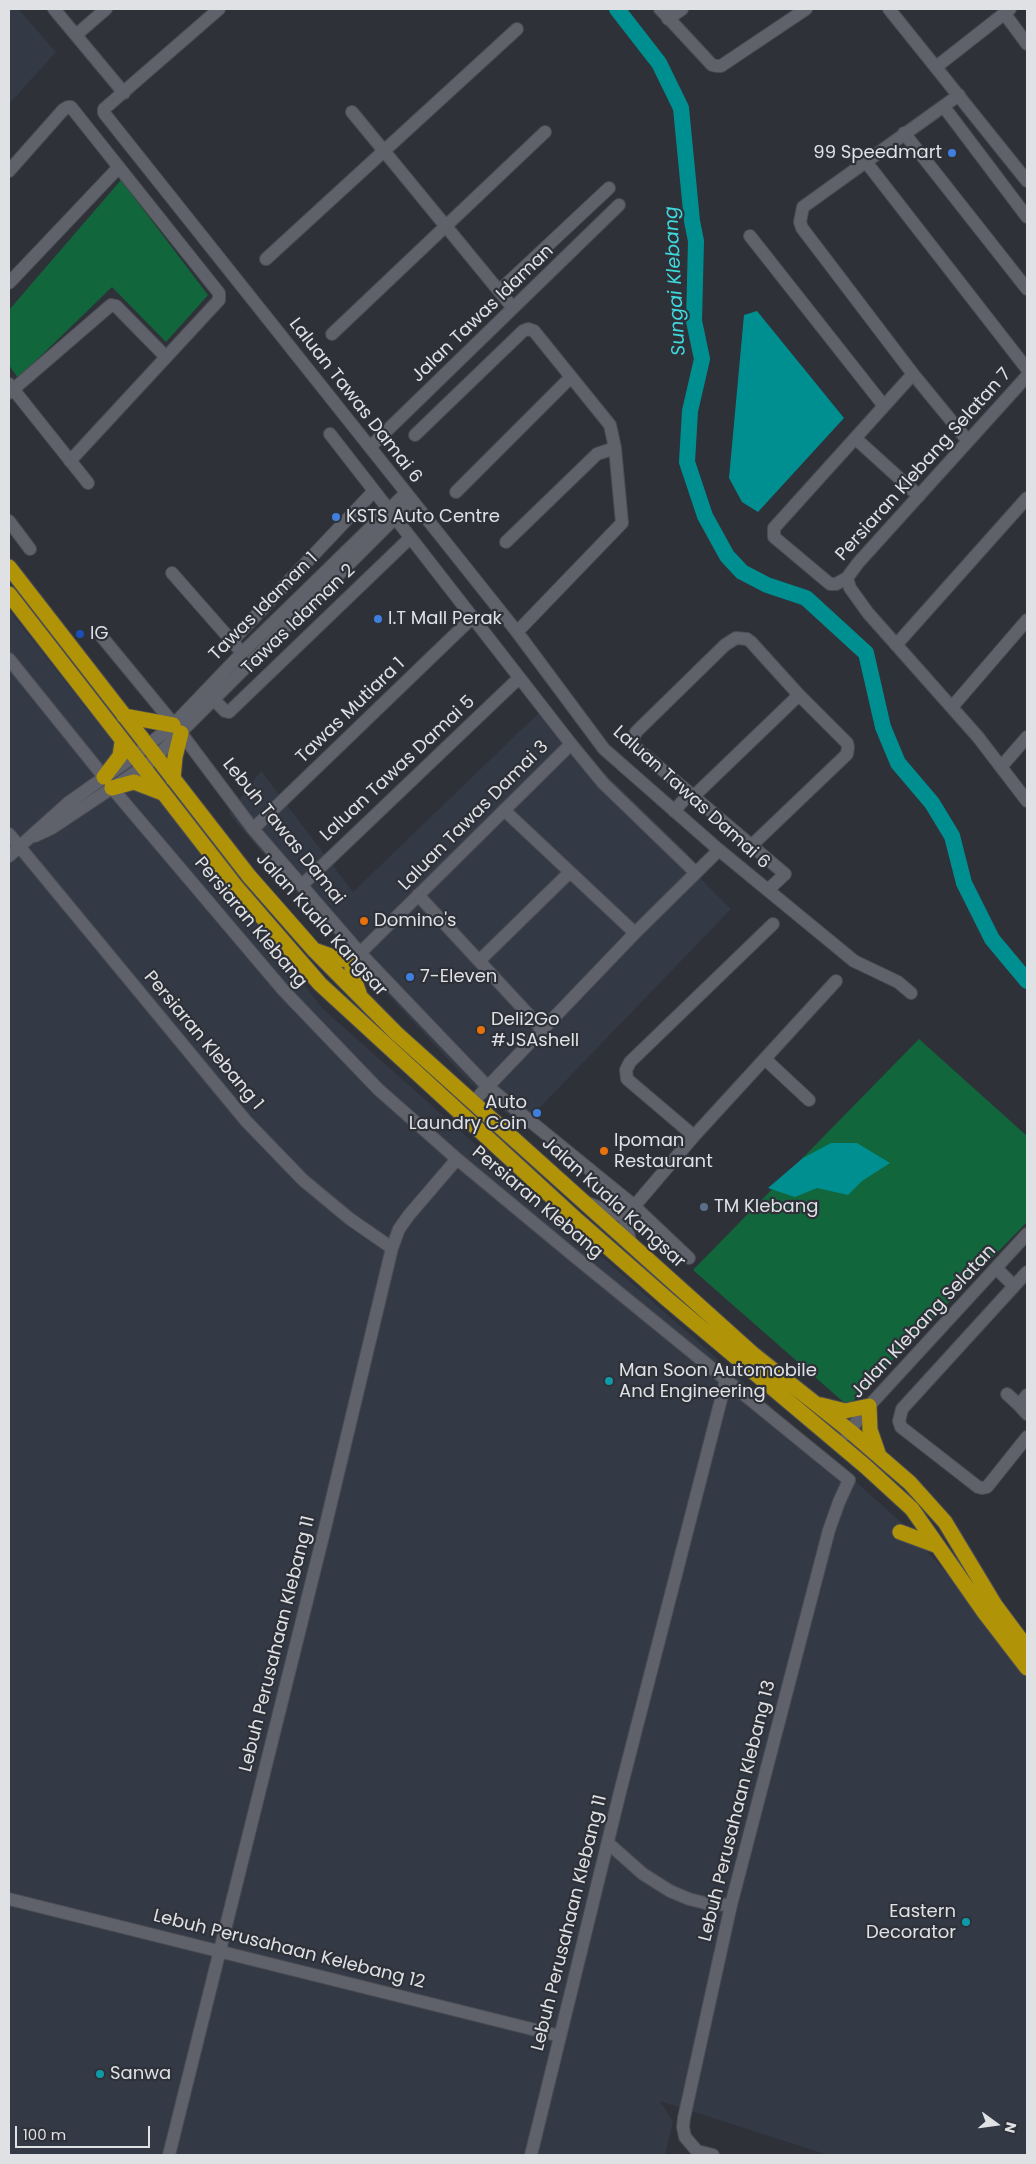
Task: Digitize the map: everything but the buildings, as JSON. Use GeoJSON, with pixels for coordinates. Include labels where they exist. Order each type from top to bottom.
{"type":"FeatureCollection","features":[{"type":"Feature","properties":{"kind":"highway","name":"Jalan Kuala Kangsar"},"geometry":{"type":"LineString","coordinates":[[9,567],[249,876],[314,950],[396,1033],[474,1101],[753,1354],[817,1404],[922,1495],[945,1522],[995,1604],[1027,1648]]}},
{"type":"Feature","properties":{"kind":"highway","name":"Jalan Kuala Kangsar"},"geometry":{"type":"LineString","coordinates":[[9,594],[161,792],[237,888],[301,963],[349,1013],[578,1221],[873,1472],[912,1510],[1027,1668]]}},
{"type":"Feature","properties":{"kind":"highway"},"geometry":{"type":"LineString","coordinates":[[124,716],[177,729],[173,779]]}},
{"type":"Feature","properties":{"kind":"highway"},"geometry":{"type":"LineString","coordinates":[[122,742],[120,756],[108,782],[134,782],[161,792]]}},
{"type":"Feature","properties":{"kind":"highway"},"geometry":{"type":"LineString","coordinates":[[314,950],[339,959],[356,957],[352,974],[361,999]]}},
{"type":"Feature","properties":{"kind":"highway"},"geometry":{"type":"LineString","coordinates":[[301,963],[324,974],[336,973],[336,988],[348,1005],[349,1013]]}},
{"type":"Feature","properties":{"kind":"highway"},"geometry":{"type":"LineString","coordinates":[[762,1378],[772,1381],[819,1419],[849,1432],[851,1443],[873,1472]]}},
{"type":"Feature","properties":{"kind":"highway"},"geometry":{"type":"LineString","coordinates":[[817,1404],[845,1411],[869,1406],[870,1430],[879,1456]]}},
{"type":"Feature","properties":{"kind":"highway"},"geometry":{"type":"LineString","coordinates":[[900,1532],[938,1546]]}},
{"type":"Feature","properties":{"kind":"street"},"geometry":{"type":"LineString","coordinates":[[54,9],[124,93],[219,9]]}},
{"type":"Feature","properties":{"kind":"street"},"geometry":{"type":"LineString","coordinates":[[76,35],[106,9]]}},
{"type":"Feature","properties":{"kind":"street"},"geometry":{"type":"LineString","coordinates":[[682,9],[664,14],[712,65],[721,66],[806,9]]}},
{"type":"Feature","properties":{"kind":"street"},"geometry":{"type":"LineString","coordinates":[[889,9],[1027,181]]}},
{"type":"Feature","properties":{"kind":"street"},"geometry":{"type":"LineString","coordinates":[[936,68],[1007,11],[1027,44]]}},
{"type":"Feature","properties":{"kind":"street"},"geometry":{"type":"LineString","coordinates":[[266,259],[517,29]]}},
{"type":"Feature","properties":{"kind":"street","name":"Laluan Tawas Damai 6"},"geometry":{"type":"LineString","coordinates":[[124,93],[104,109],[104,113],[517,632],[604,749],[719,850],[854,961],[898,982],[910,993]]}},
{"type":"Feature","properties":{"kind":"street"},"geometry":{"type":"LineString","coordinates":[[958,95],[803,208],[800,222],[802,228],[913,374],[968,441]]}},
{"type":"Feature","properties":{"kind":"street"},"geometry":{"type":"LineString","coordinates":[[9,171],[68,107],[74,109],[220,296],[219,300],[70,460]]}},
{"type":"Feature","properties":{"kind":"street"},"geometry":{"type":"LineString","coordinates":[[944,107],[1027,216]]}},
{"type":"Feature","properties":{"kind":"street"},"geometry":{"type":"LineString","coordinates":[[352,112],[514,308]]}},
{"type":"Feature","properties":{"kind":"street"},"geometry":{"type":"LineString","coordinates":[[332,334],[545,132]]}},
{"type":"Feature","properties":{"kind":"street"},"geometry":{"type":"LineString","coordinates":[[904,133],[1027,289]]}},
{"type":"Feature","properties":{"kind":"street"},"geometry":{"type":"LineString","coordinates":[[866,162],[1027,369]]}},
{"type":"Feature","properties":{"kind":"street"},"geometry":{"type":"LineString","coordinates":[[9,283],[120,167]]}},
{"type":"Feature","properties":{"kind":"street"},"geometry":{"type":"LineString","coordinates":[[499,291],[609,188]]}},
{"type":"Feature","properties":{"kind":"street","name":"Jalan Tawas Idaman"},"geometry":{"type":"LineString","coordinates":[[370,447],[619,205]]}},
{"type":"Feature","properties":{"kind":"street"},"geometry":{"type":"LineString","coordinates":[[750,236],[884,406]]}},
{"type":"Feature","properties":{"kind":"street"},"geometry":{"type":"LineString","coordinates":[[88,483],[10,389],[111,305],[116,306],[166,357]]}},
{"type":"Feature","properties":{"kind":"street"},"geometry":{"type":"LineString","coordinates":[[415,435],[523,331],[528,329],[534,331],[610,425],[615,448],[621,525],[517,632]]}},
{"type":"Feature","properties":{"kind":"street"},"geometry":{"type":"LineString","coordinates":[[913,374],[774,528],[773,534],[830,584],[836,584],[847,578],[850,588],[864,607],[952,707],[1027,801]]}},
{"type":"Feature","properties":{"kind":"street","name":"Persiaran Klebang Selatan 7"},"geometry":{"type":"LineString","coordinates":[[847,578],[1027,376]]}},
{"type":"Feature","properties":{"kind":"street"},"geometry":{"type":"LineString","coordinates":[[456,492],[572,377]]}},
{"type":"Feature","properties":{"kind":"street"},"geometry":{"type":"LineString","coordinates":[[330,434],[472,618],[603,783],[695,872]]}},
{"type":"Feature","properties":{"kind":"street"},"geometry":{"type":"LineString","coordinates":[[855,438],[919,496]]}},
{"type":"Feature","properties":{"kind":"street"},"geometry":{"type":"LineString","coordinates":[[506,542],[597,454],[615,448]]}},
{"type":"Feature","properties":{"kind":"street"},"geometry":{"type":"LineString","coordinates":[[231,642],[374,491]]}},
{"type":"Feature","properties":{"kind":"street","name":"Tawas Idaman 1"},"geometry":{"type":"LineString","coordinates":[[9,856],[60,809],[108,782],[138,762],[213,699],[288,616],[409,497]]}},
{"type":"Feature","properties":{"kind":"street"},"geometry":{"type":"LineString","coordinates":[[896,644],[1027,498]]}},
{"type":"Feature","properties":{"kind":"street"},"geometry":{"type":"LineString","coordinates":[[9,521],[30,549]]}},
{"type":"Feature","properties":{"kind":"street","name":"Tawas Idaman 2"},"geometry":{"type":"LineString","coordinates":[[213,699],[225,711],[230,712],[410,538]]}},
{"type":"Feature","properties":{"kind":"street"},"geometry":{"type":"LineString","coordinates":[[172,573],[242,653]]}},
{"type":"Feature","properties":{"kind":"street"},"geometry":{"type":"LineString","coordinates":[[288,616],[308,636]]}},
{"type":"Feature","properties":{"kind":"street","name":"Tawas Idaman 1"},"geometry":{"type":"LineString","coordinates":[[177,729],[242,653],[288,616]]}},
{"type":"Feature","properties":{"kind":"street","name":"Tawas Mutiara 1"},"geometry":{"type":"LineString","coordinates":[[253,829],[472,618]]}},
{"type":"Feature","properties":{"kind":"street"},"geometry":{"type":"LineString","coordinates":[[952,707],[1027,620]]}},
{"type":"Feature","properties":{"kind":"street","name":"Lebuh Tawas Damai"},"geometry":{"type":"LineString","coordinates":[[102,637],[177,729],[253,829],[302,885],[356,957],[487,1086],[631,1211],[689,1258]]}},
{"type":"Feature","properties":{"kind":"street"},"geometry":{"type":"LineString","coordinates":[[752,845],[844,757],[848,750],[847,743],[799,695],[751,642],[736,638],[725,645],[636,732],[633,739],[634,745],[785,874],[768,890]]}},
{"type":"Feature","properties":{"kind":"street","name":"Persiaran Klebang"},"geometry":{"type":"LineString","coordinates":[[9,659],[108,782],[284,991],[331,1043],[378,1089],[457,1159],[849,1480]]}},
{"type":"Feature","properties":{"kind":"street","name":"Laluan Tawas Damai 5"},"geometry":{"type":"LineString","coordinates":[[302,885],[519,678]]}},
{"type":"Feature","properties":{"kind":"street"},"geometry":{"type":"LineString","coordinates":[[674,811],[799,695]]}},
{"type":"Feature","properties":{"kind":"street"},"geometry":{"type":"LineString","coordinates":[[1001,767],[1027,737]]}},
{"type":"Feature","properties":{"kind":"street","name":"Laluan Tawas Damai 3"},"geometry":{"type":"LineString","coordinates":[[336,973],[356,957],[571,744]]}},
{"type":"Feature","properties":{"kind":"street"},"geometry":{"type":"LineString","coordinates":[[504,810],[635,933]]}},
{"type":"Feature","properties":{"kind":"street","name":"Persiaran Klebang 1"},"geometry":{"type":"LineString","coordinates":[[9,834],[24,843],[246,1121],[303,1180],[350,1219],[392,1248]]}},
{"type":"Feature","properties":{"kind":"street"},"geometry":{"type":"LineString","coordinates":[[474,1101],[635,933],[719,850]]}},
{"type":"Feature","properties":{"kind":"street"},"geometry":{"type":"LineString","coordinates":[[479,962],[570,872]]}},
{"type":"Feature","properties":{"kind":"street"},"geometry":{"type":"LineString","coordinates":[[418,896],[542,1029]]}},
{"type":"Feature","properties":{"kind":"street"},"geometry":{"type":"LineString","coordinates":[[694,1136],[627,1080],[626,1070],[630,1062],[772,924]]}},
{"type":"Feature","properties":{"kind":"street"},"geometry":{"type":"LineString","coordinates":[[631,1244],[625,1222],[631,1211],[694,1136],[836,981]]}},
{"type":"Feature","properties":{"kind":"street"},"geometry":{"type":"LineString","coordinates":[[765,1059],[809,1100]]}},
{"type":"Feature","properties":{"kind":"street","name":"Lebuh Perusahaan Klebang 11"},"geometry":{"type":"LineString","coordinates":[[169,2155],[328,1518],[392,1248],[399,1229],[409,1215],[457,1159]]}},
{"type":"Feature","properties":{"kind":"street"},"geometry":{"type":"LineString","coordinates":[[586,1203],[618,1214],[631,1211]]}},
{"type":"Feature","properties":{"kind":"street","name":"Jalan Klebang Selatan"},"geometry":{"type":"LineString","coordinates":[[849,1432],[869,1406],[997,1269],[1027,1234]]}},
{"type":"Feature","properties":{"kind":"street"},"geometry":{"type":"LineString","coordinates":[[997,1269],[1014,1286]]}},
{"type":"Feature","properties":{"kind":"street"},"geometry":{"type":"LineString","coordinates":[[1027,1272],[902,1409],[899,1422],[901,1427],[978,1487],[982,1488],[987,1486],[1027,1437]]}},
{"type":"Feature","properties":{"kind":"street","name":"Lebuh Perusahaan Klebang 11"},"geometry":{"type":"LineString","coordinates":[[531,2155],[608,1842],[726,1380]]}},
{"type":"Feature","properties":{"kind":"street"},"geometry":{"type":"LineString","coordinates":[[1007,1394],[1025,1405]]}},
{"type":"Feature","properties":{"kind":"street","name":"Lebuh Perusahaan Klebang 13"},"geometry":{"type":"LineString","coordinates":[[697,2153],[685,2137],[684,2118],[731,1906],[829,1530],[849,1480]]}},
{"type":"Feature","properties":{"kind":"street"},"geometry":{"type":"LineString","coordinates":[[608,1842],[643,1874],[670,1891],[689,1900],[731,1906]]}},
{"type":"Feature","properties":{"kind":"street","name":"Lebuh Perusahaan Kelebang 12"},"geometry":{"type":"LineString","coordinates":[[9,1899],[560,2036]]}},
{"type":"Feature","properties":{"kind":"street"},"geometry":{"type":"LineString","coordinates":[[697,2153],[713,2155]]}},
{"type":"Feature","properties":{"kind":"shaded area"},"geometry":{"type":"Polygon","coordinates":[[[9,9],[18,9],[56,52],[9,104],[9,9]]]}},
{"type":"Feature","properties":{"kind":"shaded area"},"geometry":{"type":"Polygon","coordinates":[[[9,610],[323,1009],[902,1523],[1027,1664],[1027,2155],[828,2155],[660,2101],[673,2122],[665,2155],[9,2155],[9,610]]]}},
{"type":"Feature","properties":{"kind":"shaded area"},"geometry":{"type":"Polygon","coordinates":[[[548,704],[589,758],[688,854],[701,879],[731,909],[522,1126],[471,1084],[346,950],[229,814],[261,771],[353,892],[548,704]]]}},
{"type":"Feature","properties":{"kind":"green space"},"geometry":{"type":"Polygon","coordinates":[[[121,180],[208,295],[166,342],[112,287],[18,378],[9,365],[9,310],[121,180]]]}},
{"type":"Feature","properties":{"kind":"green space"},"geometry":{"type":"Polygon","coordinates":[[[919,1039],[1027,1136],[1027,1222],[848,1406],[693,1270],[919,1039]]]}},
{"type":"Feature","properties":{"kind":"water"},"geometry":{"type":"Polygon","coordinates":[[[757,311],[844,418],[758,512],[742,502],[729,478],[744,315],[757,311]]]}},
{"type":"Feature","properties":{"kind":"water"},"geometry":{"type":"Polygon","coordinates":[[[831,1143],[857,1143],[890,1163],[862,1181],[848,1195],[817,1188],[795,1197],[768,1188],[803,1158],[831,1143]]]}},
{"type":"Feature","properties":{"kind":"waterway","name":"Sungai Klebang"},"geometry":{"type":"LineString","coordinates":[[617,9],[659,63],[681,108],[692,221],[696,241],[694,321],[702,359],[690,411],[687,462],[705,516],[727,556],[742,572],[767,585],[806,598],[866,653],[883,727],[898,763],[932,803],[952,836],[964,883],[992,939],[1027,981]]}},
{"type":"Feature","properties":{"kind":"place","name":"99 Speedmart"},"geometry":{"type":"Point","coordinates":[952,153]}},
{"type":"Feature","properties":{"kind":"place","name":"KSTS Auto Centre"},"geometry":{"type":"Point","coordinates":[336,517]}},
{"type":"Feature","properties":{"kind":"place","name":"I.T Mall Perak"},"geometry":{"type":"Point","coordinates":[378,619]}},
{"type":"Feature","properties":{"kind":"place","name":"IG"},"geometry":{"type":"Point","coordinates":[80,634]}},
{"type":"Feature","properties":{"kind":"place","name":"Domino's"},"geometry":{"type":"Point","coordinates":[364,921]}},
{"type":"Feature","properties":{"kind":"place","name":"7-Eleven"},"geometry":{"type":"Point","coordinates":[410,977]}},
{"type":"Feature","properties":{"kind":"place","name":"Deli2Go #JSAshell"},"geometry":{"type":"Point","coordinates":[481,1030]}},
{"type":"Feature","properties":{"kind":"place","name":"Auto Laundry Coin"},"geometry":{"type":"Point","coordinates":[537,1113]}},
{"type":"Feature","properties":{"kind":"place","name":"Ipoman Restaurant"},"geometry":{"type":"Point","coordinates":[604,1151]}},
{"type":"Feature","properties":{"kind":"place","name":"TM Klebang"},"geometry":{"type":"Point","coordinates":[704,1207]}},
{"type":"Feature","properties":{"kind":"place","name":"Man Soon Automobile And Engineering"},"geometry":{"type":"Point","coordinates":[609,1381]}},
{"type":"Feature","properties":{"kind":"place","name":"Eastern Decorator"},"geometry":{"type":"Point","coordinates":[966,1922]}},
{"type":"Feature","properties":{"kind":"place","name":"Sanwa"},"geometry":{"type":"Point","coordinates":[100,2074]}}]}
